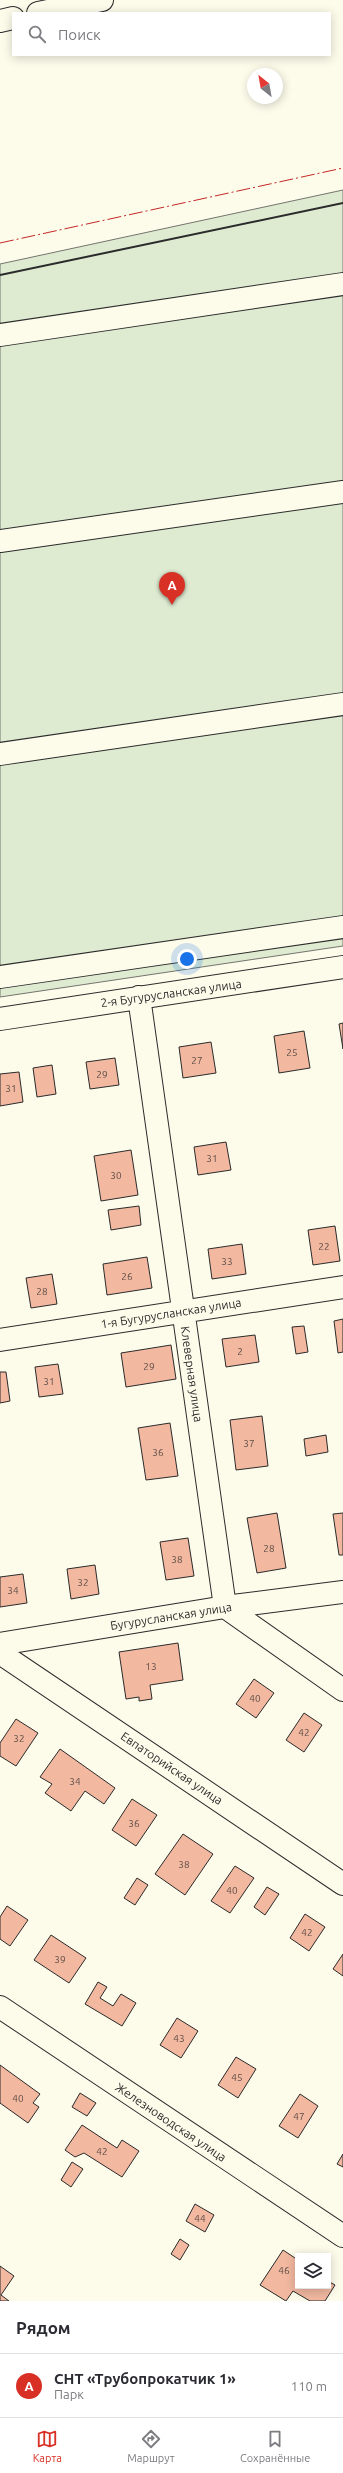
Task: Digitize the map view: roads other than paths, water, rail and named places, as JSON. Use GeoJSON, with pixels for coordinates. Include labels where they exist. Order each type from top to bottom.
{"type":"FeatureCollection","features":[{"type":"Feature","properties":{"kind":"street"},"geometry":{"type":"LineString","coordinates":[[43,12],[102,0]]}},
{"type":"Feature","properties":{"kind":"street"},"geometry":{"type":"LineString","coordinates":[[0,21],[12,18]]}},
{"type":"Feature","properties":{"kind":"street"},"geometry":{"type":"LineString","coordinates":[[0,334],[343,284]]}},
{"type":"Feature","properties":{"kind":"street"},"geometry":{"type":"LineString","coordinates":[[0,541],[343,492]]}},
{"type":"Feature","properties":{"kind":"street"},"geometry":{"type":"LineString","coordinates":[[0,754],[343,704]]}},
{"type":"Feature","properties":{"kind":"street"},"geometry":{"type":"LineString","coordinates":[[0,977],[343,927]]}},
{"type":"Feature","properties":{"kind":"street","name":"2-я Бугурусланская улица"},"geometry":{"type":"LineString","coordinates":[[0,1018],[343,967]]}},
{"type":"Feature","properties":{"kind":"street","name":"Клеверная улица"},"geometry":{"type":"LineString","coordinates":[[139,997],[225,1607]]}},
{"type":"Feature","properties":{"kind":"street","name":"1-я Бугурусланская улица"},"geometry":{"type":"LineString","coordinates":[[0,1340],[343,1287]]}},
{"type":"Feature","properties":{"kind":"street","name":"Бугурусланская улица"},"geometry":{"type":"LineString","coordinates":[[0,1644],[225,1607],[343,1592]]}},
{"type":"Feature","properties":{"kind":"street"},"geometry":{"type":"LineString","coordinates":[[225,1607],[343,1690]]}},
{"type":"Feature","properties":{"kind":"street","name":"Евпаторийская улица"},"geometry":{"type":"LineString","coordinates":[[0,1653],[343,1884]]}},
{"type":"Feature","properties":{"kind":"street","name":"Железноводская улица"},"geometry":{"type":"LineString","coordinates":[[0,2007],[343,2236]]}},
{"type":"Feature","properties":{"kind":"place","name":"СНТ «Трубопрокатчик 1»"},"geometry":{"type":"Point","coordinates":[172,605]}}]}
